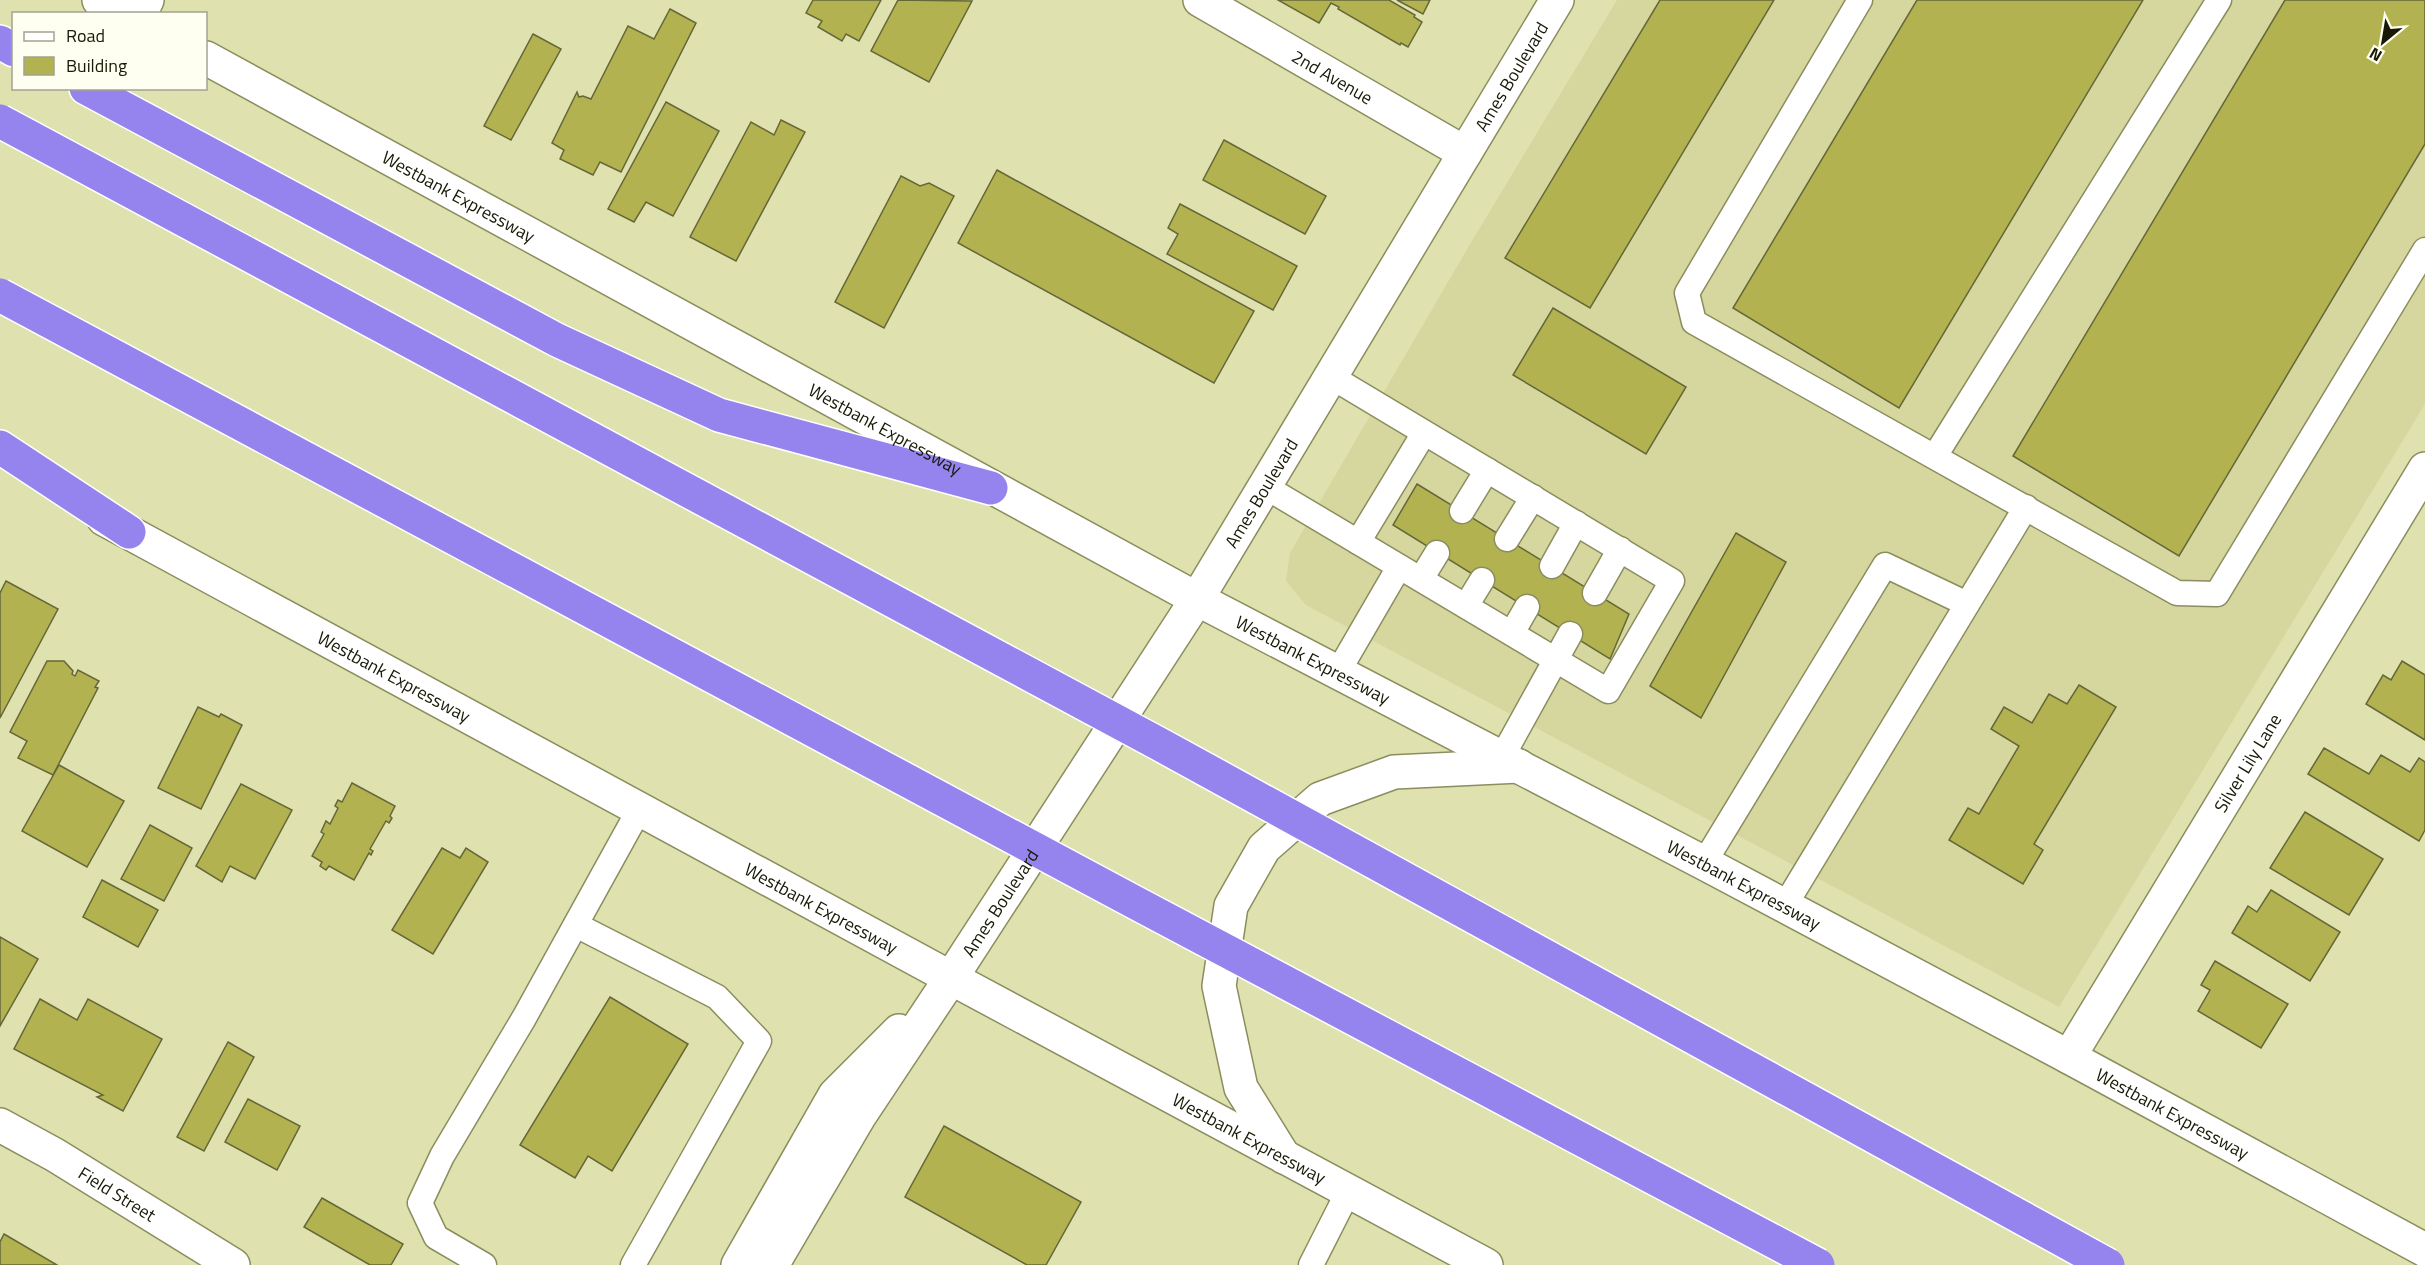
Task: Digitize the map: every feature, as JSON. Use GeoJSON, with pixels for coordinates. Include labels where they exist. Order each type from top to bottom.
{"type":"FeatureCollection","features":[{"type":"Feature","properties":{"kind":"highway"},"geometry":{"type":"LineString","coordinates":[[90,90],[557,340],[719,415],[991,488]]}},
{"type":"Feature","properties":{"kind":"highway"},"geometry":{"type":"LineString","coordinates":[[0,121],[1161,745],[2108,1265]]}},
{"type":"Feature","properties":{"kind":"highway"},"geometry":{"type":"LineString","coordinates":[[0,295],[1818,1265]]}},
{"type":"Feature","properties":{"kind":"highway"},"geometry":{"type":"LineString","coordinates":[[0,447],[129,532]]}},
{"type":"Feature","properties":{"kind":"main road"},"geometry":{"type":"LineString","coordinates":[[99,0],[120,12]]}},
{"type":"Feature","properties":{"kind":"main road","name":"2nd Avenue"},"geometry":{"type":"LineString","coordinates":[[1200,0],[1465,153]]}},
{"type":"Feature","properties":{"kind":"main road","name":"Ames Boulevard"},"geometry":{"type":"LineString","coordinates":[[772,1265],[860,1115],[1197,599],[1557,0]]}},
{"type":"Feature","properties":{"kind":"main road","name":"Westbank Expressway"},"geometry":{"type":"LineString","coordinates":[[207,59],[1197,599],[2069,1057],[2425,1250]]}},
{"type":"Feature","properties":{"kind":"main road","name":"Westbank Expressway"},"geometry":{"type":"LineString","coordinates":[[0,465],[129,532],[1285,1159],[1486,1265]]}},
{"type":"Feature","properties":{"kind":"main road","name":"Silver Lily Lane"},"geometry":{"type":"LineString","coordinates":[[2069,1057],[2425,469]]}},
{"type":"Feature","properties":{"kind":"main road"},"geometry":{"type":"LineString","coordinates":[[1285,1159],[1241,1088],[1219,986],[1231,906],[1264,848],[1320,799],[1394,772],[1511,762]]}},
{"type":"Feature","properties":{"kind":"main road","name":"Ames Boulevard"},"geometry":{"type":"LineString","coordinates":[[738,1265],[835,1095],[951,978]]}},
{"type":"Feature","properties":{"kind":"main road","name":"Field Street"},"geometry":{"type":"LineString","coordinates":[[0,1125],[64,1161],[233,1265]]}},
{"type":"Feature","properties":{"kind":"lane"},"geometry":{"type":"LineString","coordinates":[[1860,0],[1687,293],[1694,322],[2177,593],[2217,594],[2425,250]]}},
{"type":"Feature","properties":{"kind":"lane"},"geometry":{"type":"LineString","coordinates":[[1935,456],[2219,0]]}},
{"type":"Feature","properties":{"kind":"lane"},"geometry":{"type":"LineString","coordinates":[[1264,486],[1608,691],[1672,581],[1330,376]]}},
{"type":"Feature","properties":{"kind":"lane"},"geometry":{"type":"LineString","coordinates":[[1358,542],[1424,433]]}},
{"type":"Feature","properties":{"kind":"lane"},"geometry":{"type":"LineString","coordinates":[[1462,511],[1487,470]]}},
{"type":"Feature","properties":{"kind":"lane"},"geometry":{"type":"LineString","coordinates":[[1507,539],[1533,497]]}},
{"type":"Feature","properties":{"kind":"lane"},"geometry":{"type":"LineString","coordinates":[[1784,907],[2026,507]]}},
{"type":"Feature","properties":{"kind":"lane"},"geometry":{"type":"LineString","coordinates":[[1552,566],[1576,523]]}},
{"type":"Feature","properties":{"kind":"lane"},"geometry":{"type":"LineString","coordinates":[[1595,593],[1620,549]]}},
{"type":"Feature","properties":{"kind":"lane"},"geometry":{"type":"LineString","coordinates":[[1421,579],[1437,553]]}},
{"type":"Feature","properties":{"kind":"lane"},"geometry":{"type":"LineString","coordinates":[[1704,864],[1885,565],[1967,604]]}},
{"type":"Feature","properties":{"kind":"lane"},"geometry":{"type":"LineString","coordinates":[[1338,672],[1399,567]]}},
{"type":"Feature","properties":{"kind":"lane"},"geometry":{"type":"LineString","coordinates":[[1466,606],[1482,580]]}},
{"type":"Feature","properties":{"kind":"lane"},"geometry":{"type":"LineString","coordinates":[[1512,633],[1527,607]]}},
{"type":"Feature","properties":{"kind":"lane"},"geometry":{"type":"LineString","coordinates":[[1511,762],[1555,659],[1570,634]]}},
{"type":"Feature","properties":{"kind":"lane"},"geometry":{"type":"LineString","coordinates":[[484,1265],[436,1236],[420,1203],[442,1155],[524,1018],[639,810]]}},
{"type":"Feature","properties":{"kind":"lane"},"geometry":{"type":"LineString","coordinates":[[576,926],[717,997],[759,1041],[633,1265]]}},
{"type":"Feature","properties":{"kind":"lane"},"geometry":{"type":"LineString","coordinates":[[1311,1265],[1348,1192]]}},
{"type":"Feature","properties":{"kind":"shaded area"},"geometry":{"type":"Polygon","coordinates":[[[1617,0],[2425,0],[2425,404],[2059,1007],[1306,605],[1286,581],[1290,553],[1469,246],[1617,0]]]}},
{"type":"Feature","properties":{"kind":"building"},"geometry":{"type":"Polygon","coordinates":[[[813,0],[881,0],[859,41],[846,34],[842,41],[818,27],[822,21],[806,13],[813,0]]]}},
{"type":"Feature","properties":{"kind":"building"},"geometry":{"type":"Polygon","coordinates":[[[898,0],[972,1],[929,82],[871,51],[898,0]]]}},
{"type":"Feature","properties":{"kind":"building"},"geometry":{"type":"Polygon","coordinates":[[[1278,0],[1389,0],[1415,15],[1414,17],[1422,22],[1408,47],[1401,43],[1400,45],[1331,3],[1319,23],[1278,0]]]}},
{"type":"Feature","properties":{"kind":"building"},"geometry":{"type":"Polygon","coordinates":[[[1397,0],[1430,0],[1423,14],[1397,0]]]}},
{"type":"Feature","properties":{"kind":"building"},"geometry":{"type":"Polygon","coordinates":[[[1660,0],[1774,0],[1590,308],[1505,258],[1660,0]]]}},
{"type":"Feature","properties":{"kind":"building"},"geometry":{"type":"Polygon","coordinates":[[[1917,0],[2143,0],[1899,408],[1733,308],[1917,0]]]}},
{"type":"Feature","properties":{"kind":"building"},"geometry":{"type":"Polygon","coordinates":[[[2285,0],[2425,0],[2425,144],[2179,556],[2013,456],[2285,0]]]}},
{"type":"Feature","properties":{"kind":"building"},"geometry":{"type":"Polygon","coordinates":[[[670,9],[696,23],[621,172],[600,162],[593,175],[560,159],[564,150],[552,143],[577,92],[579,97],[591,99],[628,26],[654,39],[670,9]]]}},
{"type":"Feature","properties":{"kind":"building"},"geometry":{"type":"Polygon","coordinates":[[[533,34],[561,49],[511,140],[484,126],[533,34]]]}},
{"type":"Feature","properties":{"kind":"building"},"geometry":{"type":"Polygon","coordinates":[[[666,102],[719,131],[673,216],[646,202],[634,222],[608,209],[666,102]]]}},
{"type":"Feature","properties":{"kind":"building"},"geometry":{"type":"Polygon","coordinates":[[[781,120],[805,132],[736,261],[690,237],[751,122],[774,135],[781,120]]]}},
{"type":"Feature","properties":{"kind":"building"},"geometry":{"type":"Polygon","coordinates":[[[1224,140],[1326,196],[1305,234],[1203,180],[1224,140]]]}},
{"type":"Feature","properties":{"kind":"building"},"geometry":{"type":"Polygon","coordinates":[[[997,170],[1254,311],[1214,383],[958,243],[997,170]]]}},
{"type":"Feature","properties":{"kind":"building"},"geometry":{"type":"Polygon","coordinates":[[[901,176],[920,186],[929,183],[954,196],[884,328],[835,302],[901,176]]]}},
{"type":"Feature","properties":{"kind":"building"},"geometry":{"type":"Polygon","coordinates":[[[1180,204],[1297,266],[1273,310],[1167,254],[1178,234],[1168,228],[1180,204]]]}},
{"type":"Feature","properties":{"kind":"building"},"geometry":{"type":"Polygon","coordinates":[[[1553,308],[1686,387],[1646,454],[1513,375],[1553,308]]]}},
{"type":"Feature","properties":{"kind":"building"},"geometry":{"type":"Polygon","coordinates":[[[1417,484],[1629,614],[1610,659],[1393,525],[1417,484]]]}},
{"type":"Feature","properties":{"kind":"building"},"geometry":{"type":"Polygon","coordinates":[[[1736,533],[1786,562],[1701,718],[1650,686],[1736,533]]]}},
{"type":"Feature","properties":{"kind":"building"},"geometry":{"type":"Polygon","coordinates":[[[6,581],[58,609],[0,718],[0,593],[6,581]]]}},
{"type":"Feature","properties":{"kind":"building"},"geometry":{"type":"Polygon","coordinates":[[[47,661],[64,661],[75,676],[78,670],[99,681],[95,687],[98,688],[53,775],[18,758],[27,741],[10,732],[47,661]]]}},
{"type":"Feature","properties":{"kind":"building"},"geometry":{"type":"Polygon","coordinates":[[[2402,661],[2425,675],[2425,740],[2366,704],[2383,675],[2391,680],[2402,661]]]}},
{"type":"Feature","properties":{"kind":"building"},"geometry":{"type":"Polygon","coordinates":[[[2079,685],[2116,707],[2034,844],[2043,850],[2023,884],[1949,840],[1968,808],[1979,814],[2019,746],[1991,729],[2004,707],[2032,723],[2049,694],[2067,704],[2079,685]]]}},
{"type":"Feature","properties":{"kind":"building"},"geometry":{"type":"Polygon","coordinates":[[[198,707],[219,717],[221,714],[242,725],[201,809],[158,788],[198,707]]]}},
{"type":"Feature","properties":{"kind":"building"},"geometry":{"type":"Polygon","coordinates":[[[2324,748],[2369,774],[2381,755],[2410,772],[2419,758],[2425,762],[2425,830],[2419,841],[2308,774],[2324,748]]]}},
{"type":"Feature","properties":{"kind":"building"},"geometry":{"type":"Polygon","coordinates":[[[59,765],[124,801],[87,867],[22,831],[59,765]]]}},
{"type":"Feature","properties":{"kind":"building"},"geometry":{"type":"Polygon","coordinates":[[[352,783],[395,806],[390,816],[392,818],[389,823],[386,821],[370,849],[373,851],[371,855],[369,853],[354,880],[329,866],[326,870],[320,866],[322,862],[312,856],[324,834],[321,832],[326,821],[330,824],[338,808],[335,806],[338,800],[342,802],[352,783]]]}},
{"type":"Feature","properties":{"kind":"building"},"geometry":{"type":"Polygon","coordinates":[[[241,784],[292,810],[255,879],[230,866],[222,882],[196,866],[241,784]]]}},
{"type":"Feature","properties":{"kind":"building"},"geometry":{"type":"Polygon","coordinates":[[[2305,812],[2383,859],[2349,915],[2270,868],[2305,812]]]}},
{"type":"Feature","properties":{"kind":"building"},"geometry":{"type":"Polygon","coordinates":[[[150,825],[192,848],[164,901],[121,879],[150,825]]]}},
{"type":"Feature","properties":{"kind":"building"},"geometry":{"type":"Polygon","coordinates":[[[442,848],[460,858],[466,848],[488,862],[433,954],[392,930],[442,848]]]}},
{"type":"Feature","properties":{"kind":"building"},"geometry":{"type":"Polygon","coordinates":[[[102,880],[158,910],[138,947],[83,917],[102,880]]]}},
{"type":"Feature","properties":{"kind":"building"},"geometry":{"type":"Polygon","coordinates":[[[2271,890],[2340,932],[2310,981],[2232,933],[2248,906],[2257,912],[2271,890]]]}},
{"type":"Feature","properties":{"kind":"building"},"geometry":{"type":"Polygon","coordinates":[[[0,937],[38,959],[0,1026],[0,937]]]}},
{"type":"Feature","properties":{"kind":"building"},"geometry":{"type":"Polygon","coordinates":[[[2215,961],[2288,1004],[2261,1048],[2198,1011],[2210,990],[2201,985],[2215,961]]]}},
{"type":"Feature","properties":{"kind":"building"},"geometry":{"type":"Polygon","coordinates":[[[610,997],[688,1044],[612,1171],[588,1156],[575,1178],[520,1145],[610,997]]]}},
{"type":"Feature","properties":{"kind":"building"},"geometry":{"type":"Polygon","coordinates":[[[40,999],[77,1020],[88,999],[162,1039],[123,1111],[97,1097],[103,1095],[14,1049],[40,999]]]}},
{"type":"Feature","properties":{"kind":"building"},"geometry":{"type":"Polygon","coordinates":[[[228,1042],[254,1057],[204,1151],[177,1137],[228,1042]]]}},
{"type":"Feature","properties":{"kind":"building"},"geometry":{"type":"Polygon","coordinates":[[[248,1099],[300,1126],[277,1170],[225,1142],[248,1099]]]}},
{"type":"Feature","properties":{"kind":"building"},"geometry":{"type":"Polygon","coordinates":[[[944,1126],[1081,1202],[1046,1265],[1027,1265],[905,1197],[944,1126]]]}},
{"type":"Feature","properties":{"kind":"building"},"geometry":{"type":"Polygon","coordinates":[[[322,1198],[403,1244],[391,1265],[370,1265],[304,1227],[322,1198]]]}},
{"type":"Feature","properties":{"kind":"building"},"geometry":{"type":"Polygon","coordinates":[[[4,1234],[57,1265],[0,1265],[0,1242],[4,1234]]]}}]}
